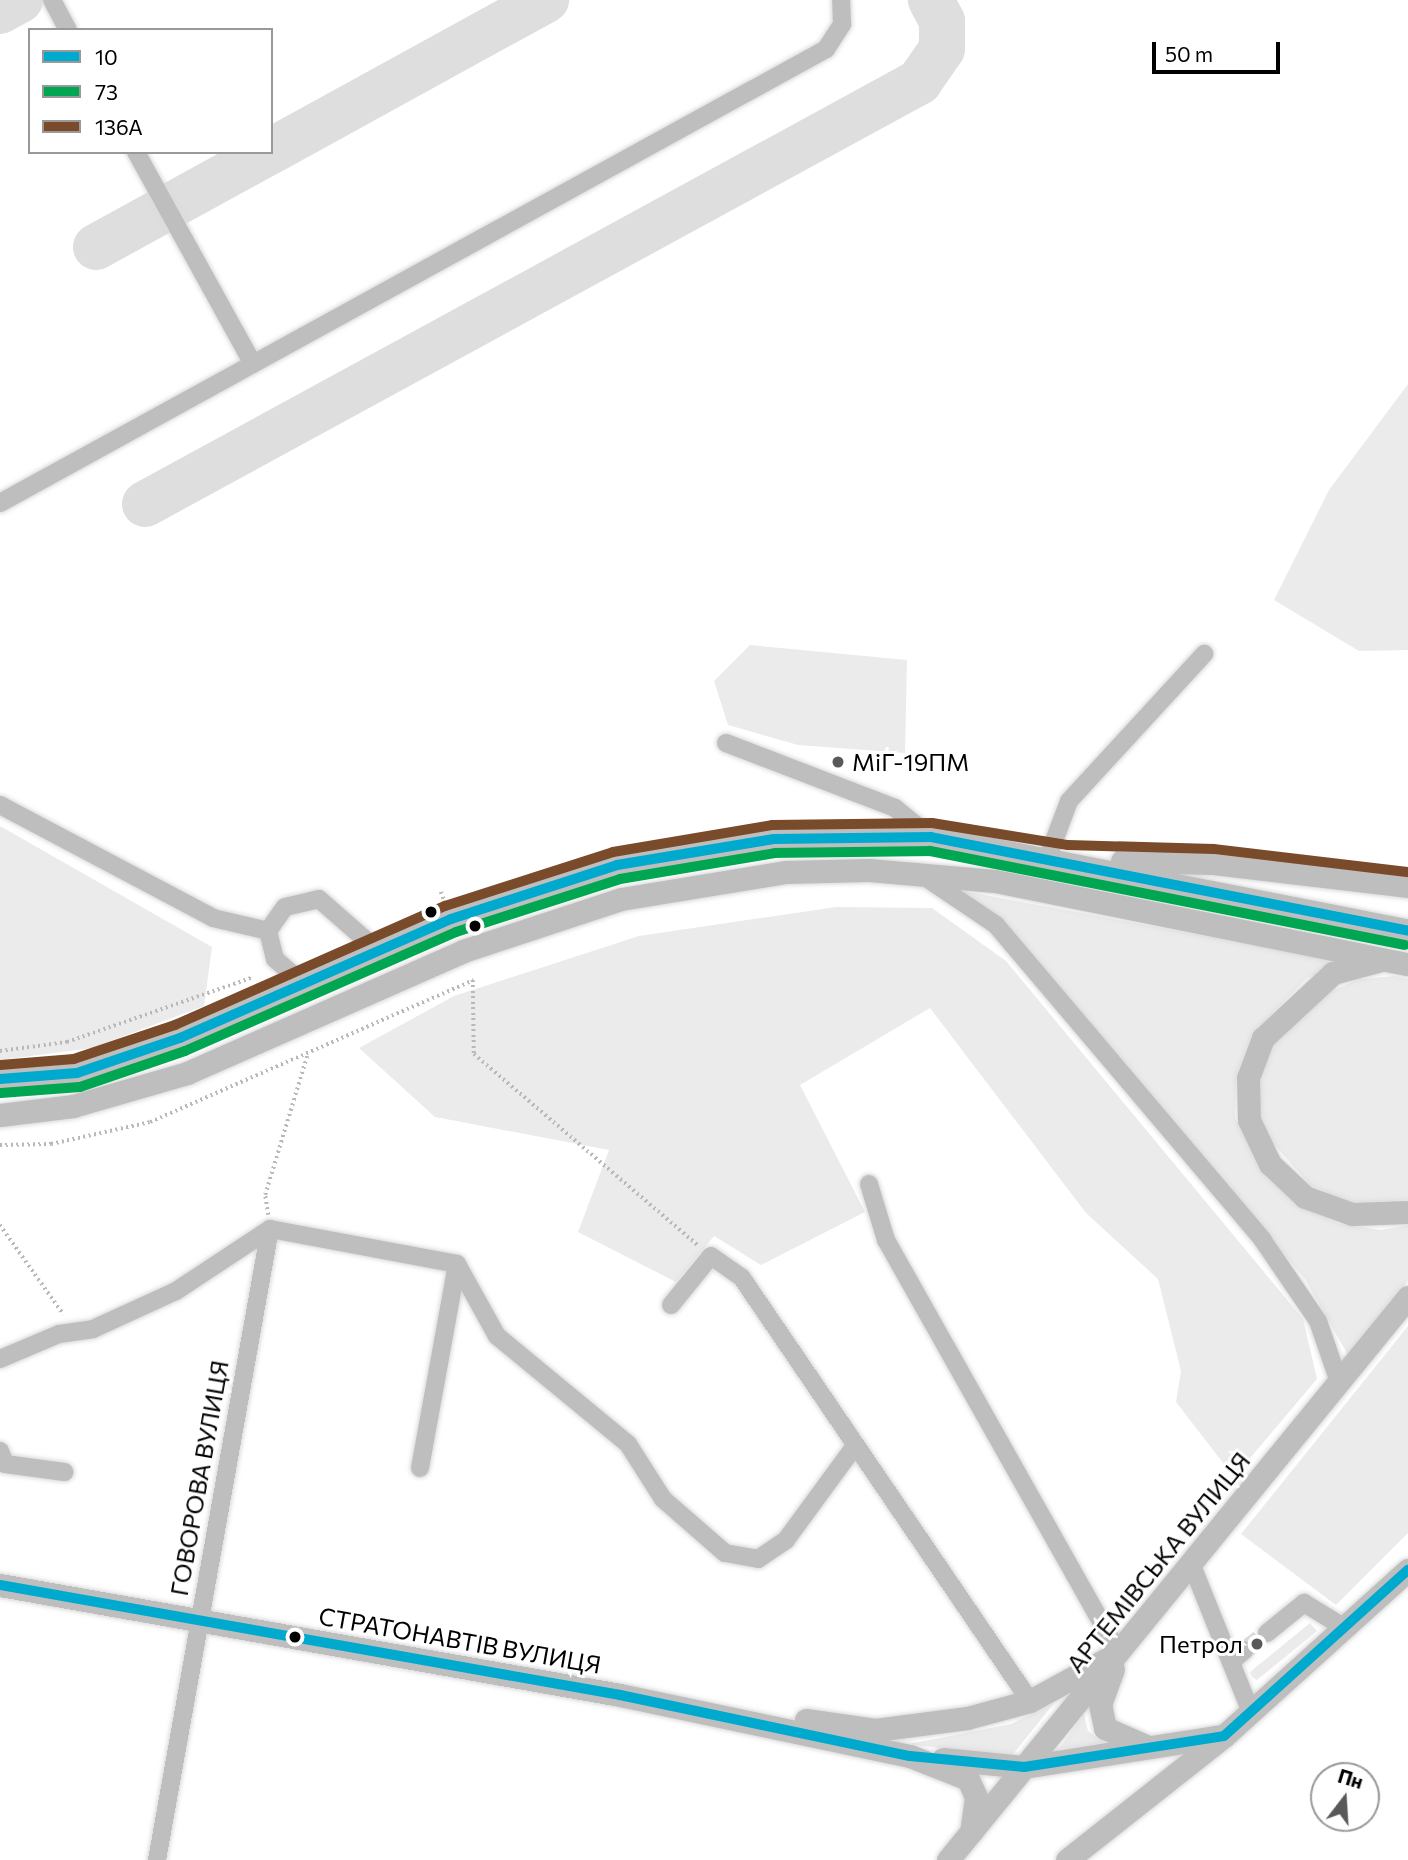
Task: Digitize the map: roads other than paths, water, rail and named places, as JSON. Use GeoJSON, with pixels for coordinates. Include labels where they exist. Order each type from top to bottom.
{"type":"FeatureCollection","features":[{"type":"Feature","properties":{"kind":"main road"},"geometry":{"type":"LineString","coordinates":[[0,1079],[77,1073],[180,1038],[377,950],[617,865],[774,839],[867,835],[931,837],[1057,858],[1408,931]]}},
{"type":"Feature","properties":{"kind":"main road"},"geometry":{"type":"LineString","coordinates":[[867,835],[880,845],[880,858],[869,870]]}},
{"type":"Feature","properties":{"kind":"main road"},"geometry":{"type":"LineString","coordinates":[[919,873],[917,848],[931,837]]}},
{"type":"Feature","properties":{"kind":"main road"},"geometry":{"type":"LineString","coordinates":[[1057,858],[1212,863],[1408,886]]}},
{"type":"Feature","properties":{"kind":"main road"},"geometry":{"type":"LineString","coordinates":[[0,1115],[122,1095],[330,1012],[480,944],[621,899],[785,872],[869,870],[995,881],[1397,962]]}},
{"type":"Feature","properties":{"kind":"main road"},"geometry":{"type":"LineString","coordinates":[[377,950],[392,984]]}},
{"type":"Feature","properties":{"kind":"main road"},"geometry":{"type":"LineString","coordinates":[[1397,962],[1333,973],[1263,1038],[1248,1078],[1249,1120],[1270,1164],[1305,1197],[1352,1214],[1408,1212]]}},
{"type":"Feature","properties":{"kind":"main road"},"geometry":{"type":"LineString","coordinates":[[303,983],[330,1012]]}},
{"type":"Feature","properties":{"kind":"main road","name":"АРТЕМІВСЬКА ВУЛИЦЯ"},"geometry":{"type":"LineString","coordinates":[[948,1860],[1408,1297]]}},
{"type":"Feature","properties":{"kind":"main road"},"geometry":{"type":"LineString","coordinates":[[1067,1860],[1224,1736],[1408,1570]]}},
{"type":"Feature","properties":{"kind":"main road","name":"СТРАТОНАВТІВ ВУЛИЦЯ"},"geometry":{"type":"LineString","coordinates":[[0,1585],[620,1695],[910,1756]]}},
{"type":"Feature","properties":{"kind":"main road"},"geometry":{"type":"LineString","coordinates":[[620,1695],[875,1730],[1030,1701],[1119,1653]]}},
{"type":"Feature","properties":{"kind":"main road"},"geometry":{"type":"LineString","coordinates":[[1119,1653],[1100,1704],[1105,1727],[1123,1741],[1152,1746]]}},
{"type":"Feature","properties":{"kind":"main road"},"geometry":{"type":"LineString","coordinates":[[910,1756],[1024,1767],[1224,1736]]}},
{"type":"Feature","properties":{"kind":"main road"},"geometry":{"type":"LineString","coordinates":[[910,1756],[968,1779],[976,1797],[971,1832]]}},
{"type":"Feature","properties":{"kind":"street"},"geometry":{"type":"LineString","coordinates":[[52,0],[67,28]]}},
{"type":"Feature","properties":{"kind":"street"},"geometry":{"type":"LineString","coordinates":[[0,503],[826,49],[842,24],[841,0]]}},
{"type":"Feature","properties":{"kind":"street"},"geometry":{"type":"LineString","coordinates":[[137,154],[253,364]]}},
{"type":"Feature","properties":{"kind":"street"},"geometry":{"type":"LineString","coordinates":[[1057,858],[1069,801],[1204,654]]}},
{"type":"Feature","properties":{"kind":"street"},"geometry":{"type":"LineString","coordinates":[[726,743],[895,808],[931,837]]}},
{"type":"Feature","properties":{"kind":"street"},"geometry":{"type":"LineString","coordinates":[[0,805],[213,918],[268,930]]}},
{"type":"Feature","properties":{"kind":"street"},"geometry":{"type":"LineString","coordinates":[[919,873],[996,925],[1262,1238],[1318,1321],[1339,1382]]}},
{"type":"Feature","properties":{"kind":"street"},"geometry":{"type":"LineString","coordinates":[[303,983],[275,959],[268,930],[285,906],[319,899],[377,950]]}},
{"type":"Feature","properties":{"kind":"street"},"geometry":{"type":"LineString","coordinates":[[869,1184],[886,1240],[1119,1653]]}},
{"type":"Feature","properties":{"kind":"street"},"geometry":{"type":"LineString","coordinates":[[0,1359],[176,1291],[270,1229],[457,1264]]}},
{"type":"Feature","properties":{"kind":"street","name":"ГОВОРОВА ВУЛИЦЯ"},"geometry":{"type":"LineString","coordinates":[[157,1860],[270,1229]]}},
{"type":"Feature","properties":{"kind":"street"},"geometry":{"type":"LineString","coordinates":[[671,1305],[711,1256],[742,1278],[854,1447],[1030,1701]]}},
{"type":"Feature","properties":{"kind":"street"},"geometry":{"type":"LineString","coordinates":[[420,1468],[457,1264]]}},
{"type":"Feature","properties":{"kind":"street"},"geometry":{"type":"LineString","coordinates":[[457,1264],[496,1336],[628,1444],[663,1499],[725,1553],[758,1559],[786,1540],[854,1447]]}},
{"type":"Feature","properties":{"kind":"street"},"geometry":{"type":"LineString","coordinates":[[0,1451],[5,1464],[64,1472]]}},
{"type":"Feature","properties":{"kind":"street"},"geometry":{"type":"LineString","coordinates":[[1191,1563],[1238,1656],[1251,1712]]}},
{"type":"Feature","properties":{"kind":"street"},"geometry":{"type":"LineString","coordinates":[[1267,1633],[1304,1603],[1345,1628]]}},
{"type":"Feature","properties":{"kind":"tunnel"},"geometry":{"type":"LineString","coordinates":[[1245,1650],[1267,1633]]}},
{"type":"Feature","properties":{"kind":"place","name":"МіГ-19ПМ"},"geometry":{"type":"Point","coordinates":[838,762]}},
{"type":"Feature","properties":{"kind":"place","name":"Петрол"},"geometry":{"type":"Point","coordinates":[1257,1644]}}]}
